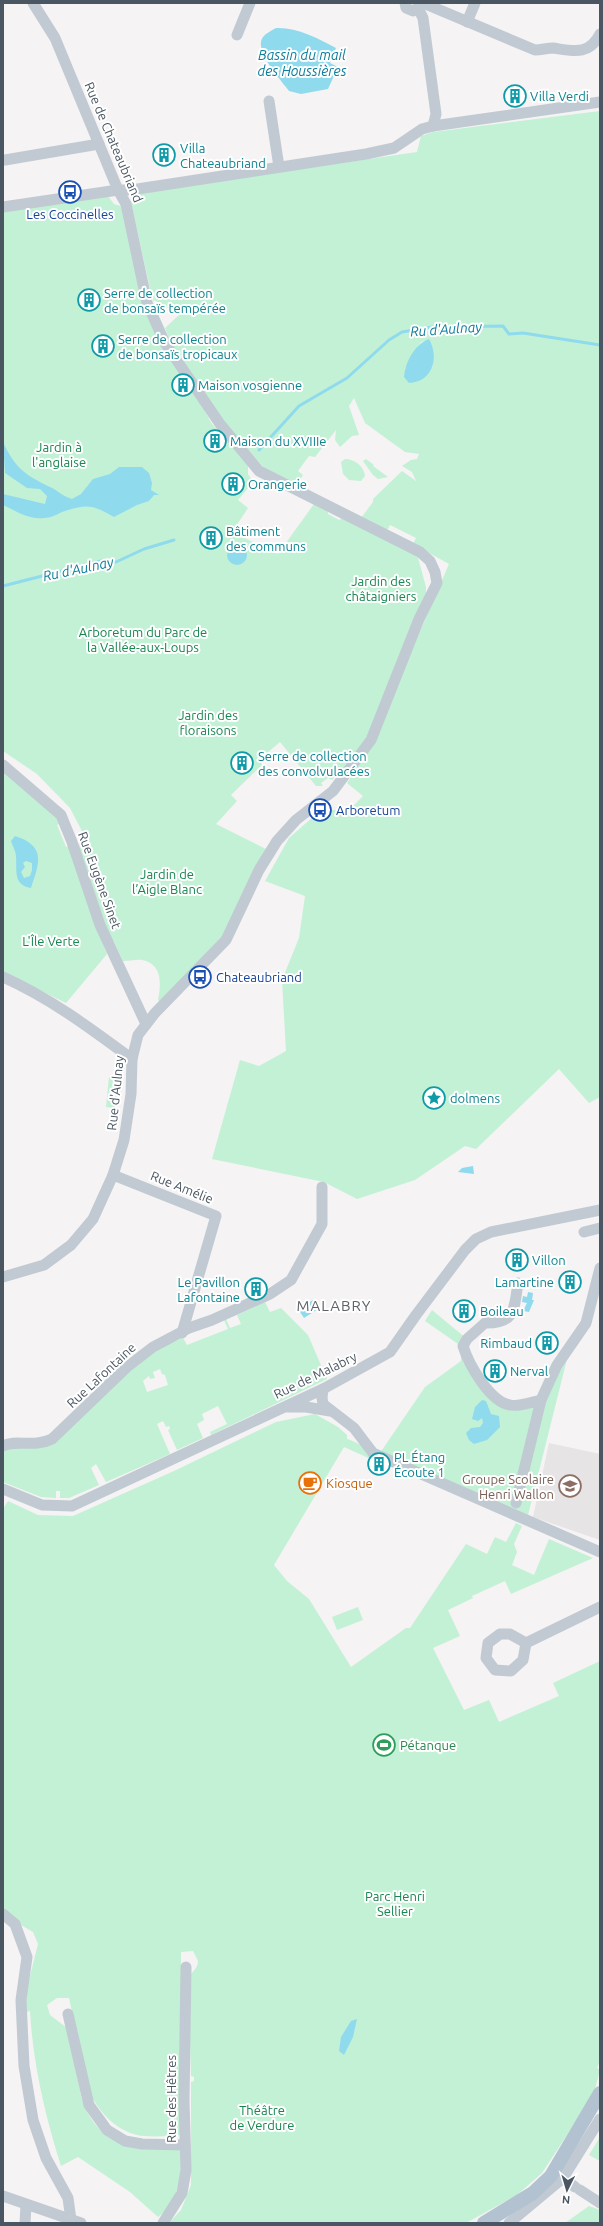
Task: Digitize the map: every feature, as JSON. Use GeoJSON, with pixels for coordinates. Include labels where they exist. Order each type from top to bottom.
{"type":"FeatureCollection","features":[{"type":"Feature","properties":{"kind":"main road"},"geometry":{"type":"LineString","coordinates":[[484,2223],[533,2193],[551,2176],[599,2097]]}},
{"type":"Feature","properties":{"kind":"street","name":"Rue de Chateaubriand"},"geometry":{"type":"LineString","coordinates":[[33,3],[55,38],[118,190],[126,204],[134,235],[147,303],[165,343],[220,424],[261,474],[420,552],[430,561],[435,572],[437,583],[419,619],[371,740],[333,791],[296,820],[281,835],[263,861],[226,940],[146,1024]]}},
{"type":"Feature","properties":{"kind":"street"},"geometry":{"type":"LineString","coordinates":[[237,35],[250,3]]}},
{"type":"Feature","properties":{"kind":"street"},"geometry":{"type":"LineString","coordinates":[[405,3],[410,11],[420,5]]}},
{"type":"Feature","properties":{"kind":"street"},"geometry":{"type":"LineString","coordinates":[[467,22],[475,3]]}},
{"type":"Feature","properties":{"kind":"street"},"geometry":{"type":"LineString","coordinates":[[420,5],[467,22],[535,50],[547,48],[575,52],[587,48],[600,34]]}},
{"type":"Feature","properties":{"kind":"street"},"geometry":{"type":"LineString","coordinates":[[420,5],[436,114],[433,126]]}},
{"type":"Feature","properties":{"kind":"street"},"geometry":{"type":"LineString","coordinates":[[269,101],[279,167]]}},
{"type":"Feature","properties":{"kind":"street"},"geometry":{"type":"LineString","coordinates":[[3,207],[118,190],[131,190],[366,154],[394,148],[422,129],[433,126],[600,102]]}},
{"type":"Feature","properties":{"kind":"street"},"geometry":{"type":"LineString","coordinates":[[5,160],[99,144]]}},
{"type":"Feature","properties":{"kind":"street","name":"Rue Eugène Sinet"},"geometry":{"type":"LineString","coordinates":[[3,765],[61,815],[72,842],[100,925],[146,1024]]}},
{"type":"Feature","properties":{"kind":"street"},"geometry":{"type":"LineString","coordinates":[[3,977],[30,988],[74,1015],[132,1059]]}},
{"type":"Feature","properties":{"kind":"street","name":"Rue d'Aulnay"},"geometry":{"type":"LineString","coordinates":[[3,1278],[44,1265],[71,1246],[93,1219],[113,1175],[124,1140],[131,1094],[132,1059],[138,1035],[146,1024]]}},
{"type":"Feature","properties":{"kind":"street","name":"Rue Amélie"},"geometry":{"type":"LineString","coordinates":[[113,1175],[216,1216],[182,1333]]}},
{"type":"Feature","properties":{"kind":"street","name":"Rue Lafontaine"},"geometry":{"type":"LineString","coordinates":[[3,1446],[8,1443],[43,1443],[52,1439],[127,1367],[153,1347],[189,1328],[212,1320],[270,1294],[291,1280],[322,1224],[322,1187]]}},
{"type":"Feature","properties":{"kind":"street","name":"Rue de Malabry"},"geometry":{"type":"LineString","coordinates":[[3,1489],[42,1505],[72,1506],[285,1407],[323,1389],[390,1352],[465,1250],[476,1240],[491,1232],[600,1210]]}},
{"type":"Feature","properties":{"kind":"street"},"geometry":{"type":"LineString","coordinates":[[584,1232],[600,1228]]}},
{"type":"Feature","properties":{"kind":"street"},"geometry":{"type":"LineString","coordinates":[[516,1503],[541,1400],[557,1365],[586,1323],[600,1268]]}},
{"type":"Feature","properties":{"kind":"street"},"geometry":{"type":"LineString","coordinates":[[518,1283],[513,1312],[508,1319],[499,1323],[485,1323],[466,1339],[463,1346],[469,1362],[500,1402],[512,1406],[541,1400]]}},
{"type":"Feature","properties":{"kind":"street"},"geometry":{"type":"LineString","coordinates":[[323,1389],[322,1402],[331,1411],[354,1428],[373,1453],[600,1552]]}},
{"type":"Feature","properties":{"kind":"street"},"geometry":{"type":"LineString","coordinates":[[285,1407],[306,1407],[331,1411]]}},
{"type":"Feature","properties":{"kind":"street"},"geometry":{"type":"LineString","coordinates":[[526,1643],[600,1607]]}},
{"type":"Feature","properties":{"kind":"street"},"geometry":{"type":"LineString","coordinates":[[3,1914],[16,1924],[27,1957],[21,2000],[24,2066],[33,2120],[46,2158],[68,2198],[76,2222]]}},
{"type":"Feature","properties":{"kind":"street","name":"Rue des Hêtres"},"geometry":{"type":"LineString","coordinates":[[163,2223],[177,2204],[182,2193],[186,2170],[186,1968]]}},
{"type":"Feature","properties":{"kind":"street"},"geometry":{"type":"LineString","coordinates":[[68,2014],[89,2105],[107,2130],[125,2140],[142,2144],[186,2145]]}},
{"type":"Feature","properties":{"kind":"street"},"geometry":{"type":"LineString","coordinates":[[509,2223],[563,2178],[600,2119]]}},
{"type":"Feature","properties":{"kind":"street"},"geometry":{"type":"LineString","coordinates":[[563,2178],[600,2203]]}},
{"type":"Feature","properties":{"kind":"street"},"geometry":{"type":"LineString","coordinates":[[3,2196],[76,2222]]}},
{"type":"Feature","properties":{"kind":"street"},"geometry":{"type":"LineString","coordinates":[[25,2223],[26,2204]]}},
{"type":"Feature","properties":{"kind":"shaded area","name":"Groupe Scolaire Henri Wallon"},"geometry":{"type":"Polygon","coordinates":[[[549,1443],[600,1454],[600,1540],[533,1517],[549,1443]]]}},
{"type":"Feature","properties":{"kind":"green space"},"geometry":{"type":"Polygon","coordinates":[[[600,111],[600,1097],[589,1103],[559,1069],[476,1149],[465,1146],[415,1180],[357,1199],[324,1182],[212,1159],[240,1060],[259,1066],[286,1051],[282,980],[299,938],[305,896],[265,881],[289,838],[322,809],[348,811],[363,796],[347,783],[369,749],[449,564],[413,544],[416,538],[390,525],[387,531],[361,518],[373,502],[373,499],[402,471],[416,481],[412,472],[402,466],[411,460],[417,459],[419,454],[405,452],[365,423],[354,398],[349,406],[359,435],[352,436],[340,447],[335,440],[336,430],[315,457],[309,456],[298,471],[303,475],[297,485],[266,470],[225,423],[170,341],[165,328],[179,315],[154,300],[153,302],[131,202],[137,193],[417,152],[421,136],[433,132],[600,111]],[[429,340],[421,342],[405,369],[432,368],[434,353],[429,340]]]}},
{"type":"Feature","properties":{"kind":"green space","name":"Arboretum du Parc de la Vallée-aux-Loups"},"geometry":{"type":"Polygon","coordinates":[[[108,196],[114,204],[124,207],[141,298],[212,424],[248,464],[248,474],[253,482],[238,500],[248,508],[232,532],[278,554],[314,504],[328,511],[328,514],[339,520],[344,517],[417,554],[426,587],[426,596],[370,733],[346,766],[332,780],[328,778],[321,783],[323,786],[316,786],[280,742],[260,759],[262,765],[231,795],[237,801],[216,824],[266,849],[225,935],[160,1002],[158,1000],[160,988],[159,976],[154,966],[149,962],[142,960],[123,961],[114,942],[110,938],[79,847],[79,841],[83,833],[70,808],[37,774],[3,751],[3,211],[108,196]]]}},
{"type":"Feature","properties":{"kind":"green space"},"geometry":{"type":"Polygon","coordinates":[[[345,459],[355,462],[361,466],[365,476],[361,481],[349,480],[343,474],[341,462],[345,459]]]}},
{"type":"Feature","properties":{"kind":"green space"},"geometry":{"type":"Polygon","coordinates":[[[366,459],[388,477],[378,479],[373,475],[363,461],[366,459]]]}},
{"type":"Feature","properties":{"kind":"green space","name":"L'Île Verte"},"geometry":{"type":"Polygon","coordinates":[[[3,771],[59,817],[64,830],[62,832],[59,824],[57,825],[66,847],[71,845],[83,891],[107,954],[66,1003],[3,972],[3,771]]]}},
{"type":"Feature","properties":{"kind":"green space"},"geometry":{"type":"Polygon","coordinates":[[[109,1077],[119,1078],[115,1108],[106,1107],[109,1077]]]}},
{"type":"Feature","properties":{"kind":"green space"},"geometry":{"type":"Polygon","coordinates":[[[265,1302],[270,1312],[281,1308],[308,1335],[327,1379],[211,1435],[210,1432],[227,1424],[218,1406],[202,1414],[204,1420],[197,1424],[203,1438],[177,1450],[168,1430],[170,1429],[169,1426],[166,1427],[163,1421],[157,1424],[170,1454],[106,1482],[96,1464],[91,1468],[99,1485],[69,1498],[60,1498],[60,1491],[56,1491],[56,1498],[41,1497],[3,1482],[3,1448],[38,1448],[153,1351],[183,1338],[187,1345],[228,1329],[224,1320],[226,1319],[230,1328],[241,1324],[237,1315],[265,1302]],[[160,1369],[153,1372],[155,1378],[150,1379],[149,1376],[143,1381],[147,1392],[168,1385],[165,1375],[162,1374],[160,1369]]]}},
{"type":"Feature","properties":{"kind":"green space"},"geometry":{"type":"Polygon","coordinates":[[[432,1310],[467,1339],[463,1346],[500,1402],[541,1400],[544,1391],[567,1359],[528,1515],[380,1453],[425,1387],[461,1361],[461,1346],[425,1321],[432,1310]]]}},
{"type":"Feature","properties":{"kind":"green space","name":"Parc Henri Sellier"},"geometry":{"type":"Polygon","coordinates":[[[315,1414],[338,1427],[347,1435],[347,1439],[367,1449],[373,1460],[344,1447],[274,1565],[287,1581],[309,1599],[351,1667],[406,1628],[410,1628],[466,1544],[487,1554],[495,1537],[506,1542],[516,1523],[522,1526],[514,1544],[517,1552],[512,1565],[534,1575],[549,1539],[593,1558],[511,1594],[505,1581],[472,1596],[473,1598],[448,1610],[460,1636],[433,1648],[464,1710],[489,1700],[499,1722],[559,1696],[553,1683],[600,1661],[600,2061],[597,2068],[600,2070],[595,2089],[584,2109],[542,2173],[517,2195],[466,2223],[169,2223],[181,2210],[191,2185],[191,2082],[194,2081],[194,2077],[191,2076],[188,1979],[197,1966],[198,1961],[193,1951],[181,1952],[181,2135],[144,2136],[126,2131],[110,2121],[98,2107],[89,2091],[69,1998],[57,1998],[47,2005],[50,2015],[67,2028],[82,2100],[90,2116],[99,2128],[109,2137],[121,2143],[148,2148],[180,2150],[183,2154],[179,2180],[175,2196],[171,2204],[158,2217],[130,2192],[78,2157],[61,2166],[50,2128],[37,2070],[30,2011],[24,2013],[26,1992],[38,1944],[33,1932],[16,1922],[3,1909],[3,1509],[8,1501],[38,1515],[73,1516],[174,1471],[276,1422],[315,1414]]]}},
{"type":"Feature","properties":{"kind":"green space"},"geometry":{"type":"Polygon","coordinates":[[[358,1607],[363,1620],[337,1630],[332,1617],[358,1607]]]}},
{"type":"Feature","properties":{"kind":"green space"},"geometry":{"type":"Polygon","coordinates":[[[600,2137],[600,2161],[589,2155],[600,2137]]]}},
{"type":"Feature","properties":{"kind":"green space"},"geometry":{"type":"Polygon","coordinates":[[[589,2206],[600,2210],[600,2223],[565,2223],[589,2206]]]}},
{"type":"Feature","properties":{"kind":"water","name":"Bassin du mail des Houssières"},"geometry":{"type":"Polygon","coordinates":[[[276,28],[299,31],[336,48],[330,63],[338,67],[328,89],[301,94],[289,91],[269,65],[262,49],[261,43],[263,37],[276,28]]]}},
{"type":"Feature","properties":{"kind":"water"},"geometry":{"type":"Polygon","coordinates":[[[429,339],[434,354],[432,368],[428,374],[417,382],[409,383],[404,377],[406,365],[415,349],[424,341],[429,339]]]}},
{"type":"Feature","properties":{"kind":"water"},"geometry":{"type":"Polygon","coordinates":[[[3,442],[7,451],[22,470],[34,479],[72,499],[81,494],[93,479],[110,474],[119,467],[142,467],[149,473],[152,483],[151,490],[159,495],[154,495],[149,501],[137,505],[114,517],[94,508],[83,507],[70,509],[46,518],[33,518],[3,505],[3,494],[45,504],[47,496],[40,489],[27,488],[5,473],[3,442]]]}},
{"type":"Feature","properties":{"kind":"water"},"geometry":{"type":"Polygon","coordinates":[[[237,545],[244,548],[247,555],[244,562],[237,565],[230,562],[227,555],[230,548],[237,545]]]}},
{"type":"Feature","properties":{"kind":"water"},"geometry":{"type":"Polygon","coordinates":[[[15,836],[25,840],[32,845],[36,851],[38,864],[31,888],[21,884],[17,877],[16,853],[11,841],[15,836]],[[26,861],[23,863],[25,867],[21,872],[24,878],[30,876],[32,863],[26,861]]]}},
{"type":"Feature","properties":{"kind":"water"},"geometry":{"type":"Polygon","coordinates":[[[473,1166],[474,1174],[458,1172],[462,1168],[473,1166]]]}},
{"type":"Feature","properties":{"kind":"water"},"geometry":{"type":"Polygon","coordinates":[[[528,1292],[533,1293],[532,1300],[534,1300],[529,1312],[523,1311],[527,1303],[522,1302],[523,1296],[527,1297],[528,1292]]]}},
{"type":"Feature","properties":{"kind":"water"},"geometry":{"type":"Polygon","coordinates":[[[313,1300],[318,1309],[304,1318],[298,1309],[313,1300]]]}},
{"type":"Feature","properties":{"kind":"water"},"geometry":{"type":"Polygon","coordinates":[[[482,1400],[486,1401],[491,1414],[499,1416],[500,1427],[487,1440],[474,1444],[469,1440],[466,1433],[471,1428],[480,1427],[483,1423],[482,1418],[478,1421],[472,1419],[475,1407],[482,1400]]]}},
{"type":"Feature","properties":{"kind":"water"},"geometry":{"type":"Polygon","coordinates":[[[357,2019],[353,2037],[344,2055],[339,2051],[341,2037],[351,2021],[357,2019]]]}},
{"type":"Feature","properties":{"kind":"waterway","name":"Ru d'Aulnay"},"geometry":{"type":"LineString","coordinates":[[259,450],[299,406],[347,378],[389,340],[402,332],[433,327],[503,326],[509,334],[523,333],[600,345]]}},
{"type":"Feature","properties":{"kind":"waterway","name":"Ru d'Aulnay"},"geometry":{"type":"LineString","coordinates":[[3,586],[101,561],[116,562],[144,549],[174,540]]}},
{"type":"Feature","properties":{"kind":"place","name":"Villa Verdi"},"geometry":{"type":"Point","coordinates":[515,96]}},
{"type":"Feature","properties":{"kind":"place","name":"Villa Chateaubriand"},"geometry":{"type":"Point","coordinates":[164,155]}},
{"type":"Feature","properties":{"kind":"place","name":"Les Coccinelles"},"geometry":{"type":"Point","coordinates":[70,192]}},
{"type":"Feature","properties":{"kind":"place","name":"Serre de collection de bonsaïs tempérée"},"geometry":{"type":"Point","coordinates":[89,300]}},
{"type":"Feature","properties":{"kind":"place","name":"Serre de collection de bonsaïs tropicaux"},"geometry":{"type":"Point","coordinates":[103,346]}},
{"type":"Feature","properties":{"kind":"place","name":"Maison vosgienne"},"geometry":{"type":"Point","coordinates":[183,385]}},
{"type":"Feature","properties":{"kind":"place","name":"Maison du XVIIIe"},"geometry":{"type":"Point","coordinates":[215,441]}},
{"type":"Feature","properties":{"kind":"place","name":"Orangerie"},"geometry":{"type":"Point","coordinates":[233,484]}},
{"type":"Feature","properties":{"kind":"place","name":"Bâtiment des communs"},"geometry":{"type":"Point","coordinates":[211,538]}},
{"type":"Feature","properties":{"kind":"place","name":"Serre de collection des convolvulacées"},"geometry":{"type":"Point","coordinates":[242,763]}},
{"type":"Feature","properties":{"kind":"place","name":"Arboretum"},"geometry":{"type":"Point","coordinates":[320,810]}},
{"type":"Feature","properties":{"kind":"place","name":"Chateaubriand"},"geometry":{"type":"Point","coordinates":[200,977]}},
{"type":"Feature","properties":{"kind":"place","name":"dolmens"},"geometry":{"type":"Point","coordinates":[434,1098]}},
{"type":"Feature","properties":{"kind":"place","name":"Villon"},"geometry":{"type":"Point","coordinates":[517,1260]}},
{"type":"Feature","properties":{"kind":"place","name":"Lamartine"},"geometry":{"type":"Point","coordinates":[570,1282]}},
{"type":"Feature","properties":{"kind":"place","name":"Le Pavillon Lafontaine"},"geometry":{"type":"Point","coordinates":[256,1289]}},
{"type":"Feature","properties":{"kind":"place","name":"Boileau"},"geometry":{"type":"Point","coordinates":[464,1311]}},
{"type":"Feature","properties":{"kind":"place","name":"Rimbaud"},"geometry":{"type":"Point","coordinates":[547,1343]}},
{"type":"Feature","properties":{"kind":"place","name":"Nerval"},"geometry":{"type":"Point","coordinates":[495,1371]}},
{"type":"Feature","properties":{"kind":"place","name":"PL Étang Écoute 1"},"geometry":{"type":"Point","coordinates":[379,1464]}},
{"type":"Feature","properties":{"kind":"place","name":"Kiosque"},"geometry":{"type":"Point","coordinates":[310,1483]}},
{"type":"Feature","properties":{"kind":"place","name":"Groupe Scolaire Henri Wallon"},"geometry":{"type":"Point","coordinates":[570,1486]}},
{"type":"Feature","properties":{"kind":"place","name":"Pétanque"},"geometry":{"type":"Point","coordinates":[384,1745]}},
{"type":"Feature","properties":{"kind":"district","name":"MALABRY"},"geometry":{"type":"Point","coordinates":[334,1306]}},
{"type":"Feature","properties":{"kind":"park label","name":"Jardin à l'anglaise"},"geometry":{"type":"Point","coordinates":[59,454]}},
{"type":"Feature","properties":{"kind":"park label","name":"Jardin des châtaigniers"},"geometry":{"type":"Point","coordinates":[381,588]}},
{"type":"Feature","properties":{"kind":"park label","name":"Jardin des floraisons"},"geometry":{"type":"Point","coordinates":[208,722]}},
{"type":"Feature","properties":{"kind":"park label","name":"Jardin de l’Aigle Blanc"},"geometry":{"type":"Point","coordinates":[167,882]}},
{"type":"Feature","properties":{"kind":"park label","name":"Théâtre de Verdure"},"geometry":{"type":"Point","coordinates":[262,2118]}}]}
